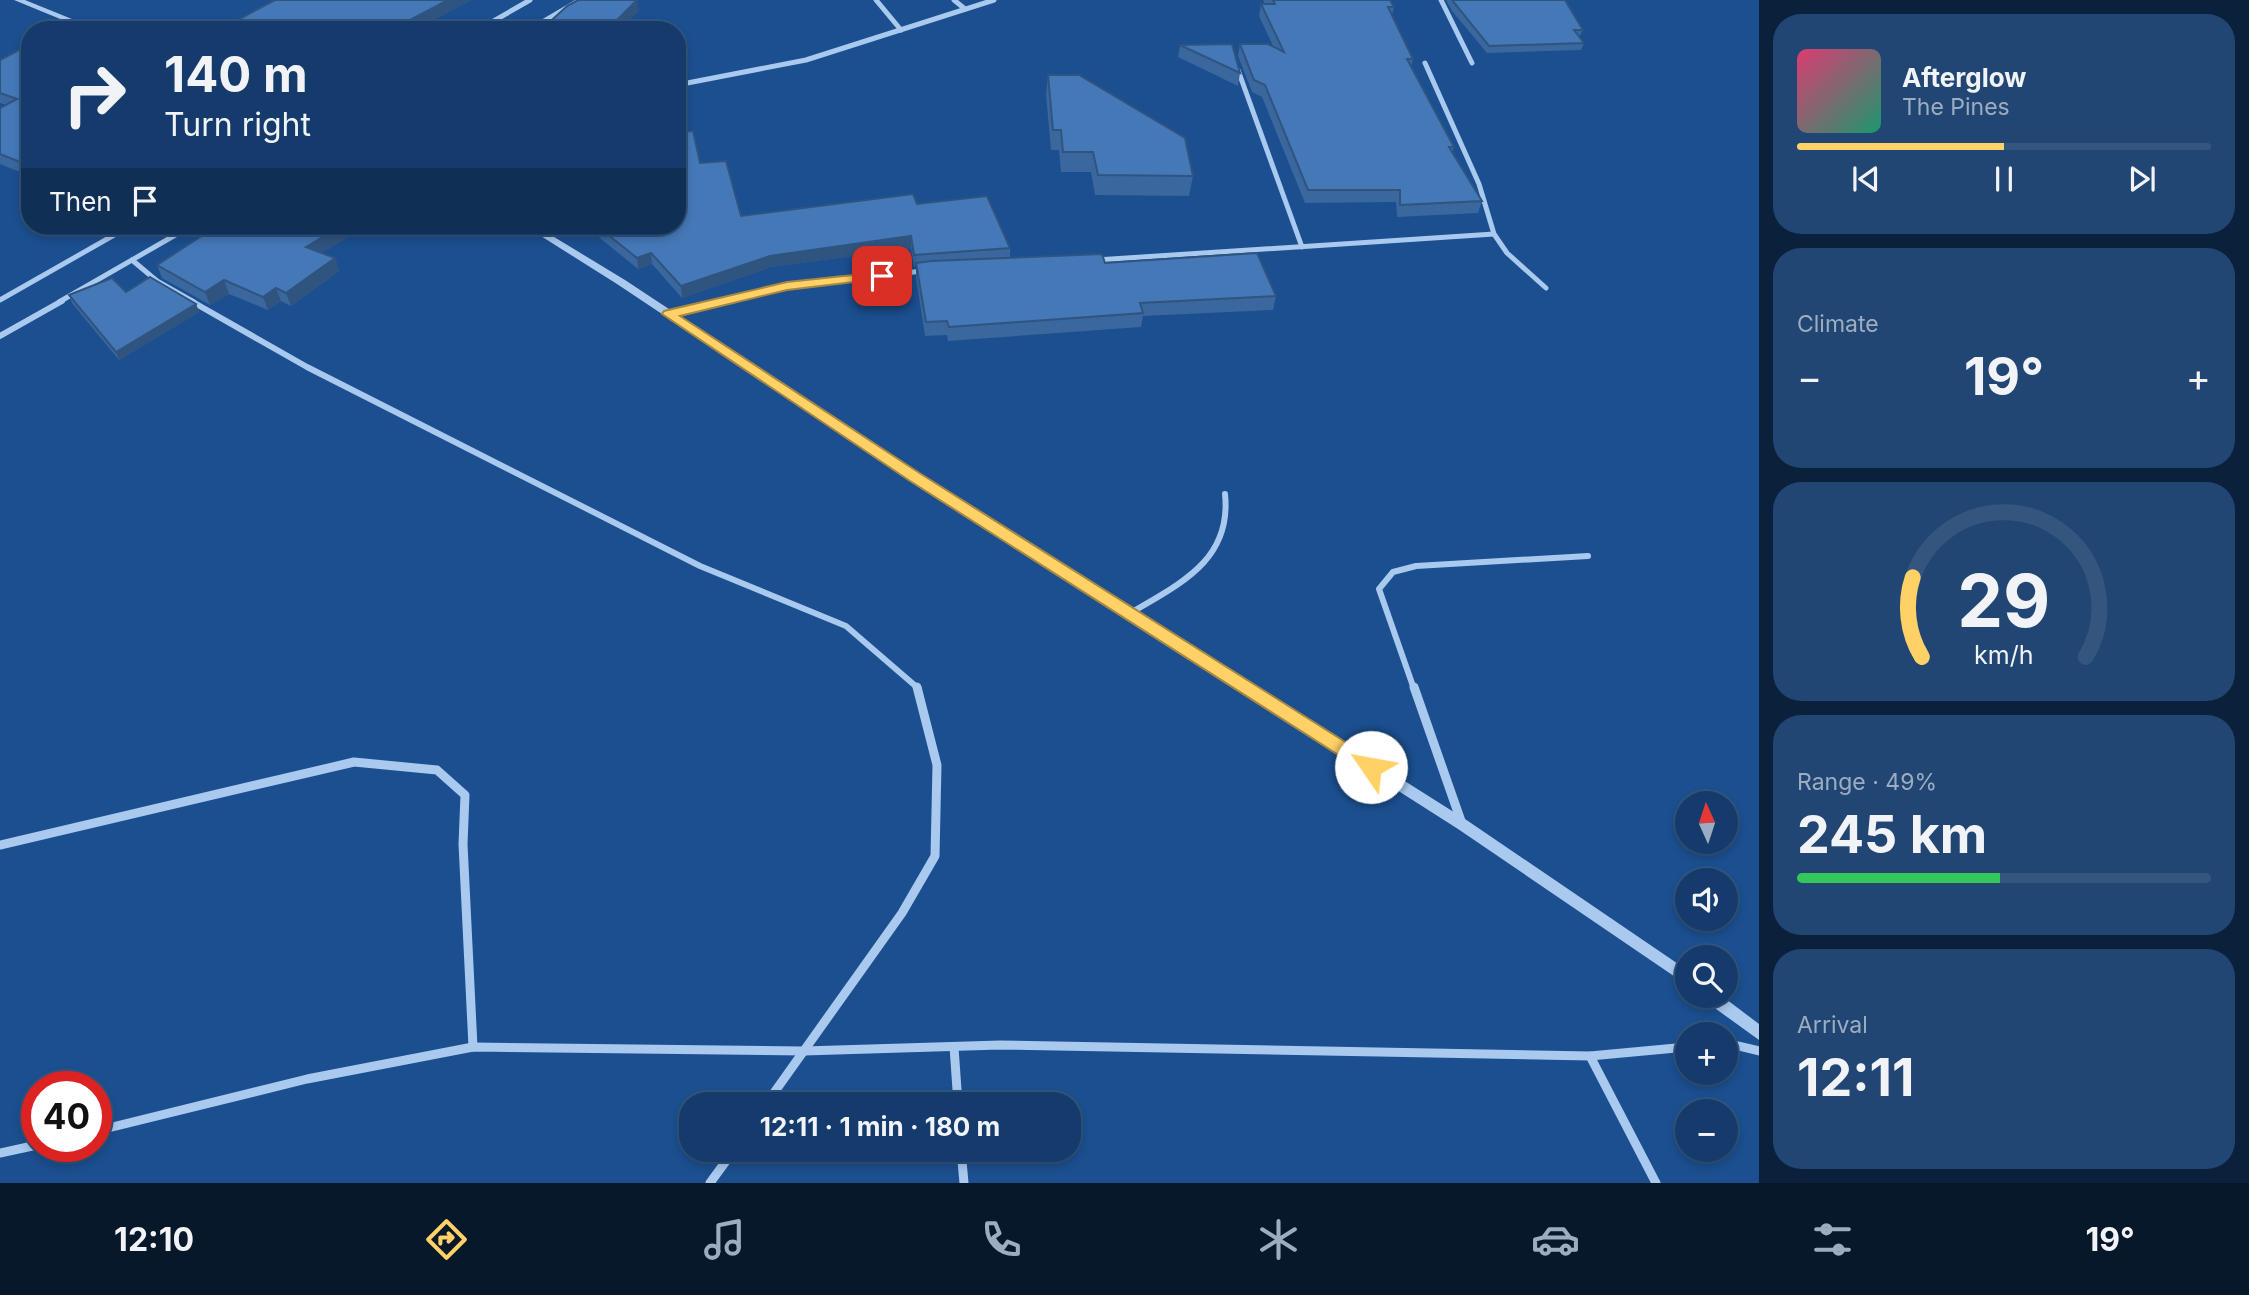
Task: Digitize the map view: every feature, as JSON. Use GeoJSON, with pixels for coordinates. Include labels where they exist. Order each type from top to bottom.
{"type":"FeatureCollection","features":[{"type":"Feature","properties":{"kind":"street"},"geometry":{"type":"LineString","coordinates":[[18,0],[72,21]]}},
{"type":"Feature","properties":{"kind":"street"},"geometry":{"type":"LineString","coordinates":[[494,21],[530,0]]}},
{"type":"Feature","properties":{"kind":"street"},"geometry":{"type":"LineString","coordinates":[[544,21],[580,0]]}},
{"type":"Feature","properties":{"kind":"street"},"geometry":{"type":"LineString","coordinates":[[876,0],[901,30]]}},
{"type":"Feature","properties":{"kind":"street"},"geometry":{"type":"LineString","coordinates":[[954,0],[965,9]]}},
{"type":"Feature","properties":{"kind":"street"},"geometry":{"type":"LineString","coordinates":[[686,83],[806,60],[994,0]]}},
{"type":"Feature","properties":{"kind":"street"},"geometry":{"type":"LineString","coordinates":[[1441,0],[1472,64]]}},
{"type":"Feature","properties":{"kind":"street"},"geometry":{"type":"LineString","coordinates":[[1234,59],[1302,247]]}},
{"type":"Feature","properties":{"kind":"street"},"geometry":{"type":"LineString","coordinates":[[1425,63],[1479,184],[1494,234],[1507,253],[1546,288]]}},
{"type":"Feature","properties":{"kind":"street"},"geometry":{"type":"LineString","coordinates":[[1081,261],[1494,234]]}},
{"type":"Feature","properties":{"kind":"street"},"geometry":{"type":"LineString","coordinates":[[0,300],[114,235]]}},
{"type":"Feature","properties":{"kind":"street"},"geometry":{"type":"LineString","coordinates":[[0,336],[175,235]]}},
{"type":"Feature","properties":{"kind":"street"},"geometry":{"type":"LineString","coordinates":[[544,235],[915,477],[1462,825],[1675,970]]}},
{"type":"Feature","properties":{"kind":"street"},"geometry":{"type":"LineString","coordinates":[[132,260],[157,281],[307,367],[380,401],[700,566],[846,626],[919,689],[937,765],[935,856],[902,913],[774,1092]]}},
{"type":"Feature","properties":{"kind":"street"},"geometry":{"type":"LineString","coordinates":[[669,314],[787,286],[930,270]]}},
{"type":"Feature","properties":{"kind":"street"},"geometry":{"type":"LineString","coordinates":[[1129,614],[1197,571],[1220,542],[1229,509],[1225,494]]}},
{"type":"Feature","properties":{"kind":"street"},"geometry":{"type":"LineString","coordinates":[[1462,825],[1379,589],[1393,572],[1416,566],[1588,556]]}},
{"type":"Feature","properties":{"kind":"street"},"geometry":{"type":"LineString","coordinates":[[0,845],[354,762],[437,771],[465,795],[463,845],[473,1047]]}},
{"type":"Feature","properties":{"kind":"street"},"geometry":{"type":"LineString","coordinates":[[1726,1008],[1759,1033]]}},
{"type":"Feature","properties":{"kind":"street"},"geometry":{"type":"LineString","coordinates":[[954,1046],[957,1092]]}},
{"type":"Feature","properties":{"kind":"street"},"geometry":{"type":"LineString","coordinates":[[112,1127],[307,1079],[473,1047],[803,1051],[954,1046],[1590,1056],[1675,1048]]}},
{"type":"Feature","properties":{"kind":"street"},"geometry":{"type":"LineString","coordinates":[[1738,1046],[1759,1051]]}},
{"type":"Feature","properties":{"kind":"street"},"geometry":{"type":"LineString","coordinates":[[1590,1056],[1656,1183]]}},
{"type":"Feature","properties":{"kind":"street"},"geometry":{"type":"LineString","coordinates":[[0,1153],[21,1148]]}},
{"type":"Feature","properties":{"kind":"street"},"geometry":{"type":"LineString","coordinates":[[710,1183],[725,1162]]}},
{"type":"Feature","properties":{"kind":"street"},"geometry":{"type":"LineString","coordinates":[[962,1162],[964,1183]]}},
{"type":"Feature","properties":{"kind":"building"},"geometry":{"type":"Polygon","coordinates":[[[275,0],[448,0],[408,21],[236,21],[275,0]]]}},
{"type":"Feature","properties":{"kind":"building"},"geometry":{"type":"Polygon","coordinates":[[[578,0],[637,0],[616,21],[551,21],[578,0]]]}},
{"type":"Feature","properties":{"kind":"building"},"geometry":{"type":"Polygon","coordinates":[[[1273,0],[1390,0],[1394,7],[1388,7],[1413,59],[1407,59],[1454,147],[1449,147],[1482,201],[1400,205],[1400,190],[1308,190],[1265,85],[1254,80],[1240,44],[1268,44],[1284,52],[1261,4],[1275,4],[1273,0]]]}},
{"type":"Feature","properties":{"kind":"building"},"geometry":{"type":"Polygon","coordinates":[[[1452,0],[1565,0],[1583,30],[1574,30],[1584,43],[1489,46],[1452,0]]]}},
{"type":"Feature","properties":{"kind":"building"},"geometry":{"type":"Polygon","coordinates":[[[1232,44],[1240,73],[1180,45],[1232,44]]]}},
{"type":"Feature","properties":{"kind":"building"},"geometry":{"type":"Polygon","coordinates":[[[21,49],[21,162],[0,154],[0,108],[17,99],[0,93],[0,60],[21,49]]]}},
{"type":"Feature","properties":{"kind":"building"},"geometry":{"type":"Polygon","coordinates":[[[1048,75],[1079,75],[1185,138],[1193,176],[1098,175],[1093,152],[1063,152],[1061,130],[1053,130],[1048,75]]]}},
{"type":"Feature","properties":{"kind":"building"},"geometry":{"type":"Polygon","coordinates":[[[693,131],[700,163],[726,161],[741,216],[913,194],[917,204],[987,196],[1010,248],[914,255],[911,236],[770,256],[681,286],[651,253],[637,258],[608,235],[686,235],[686,132],[693,131]]]}},
{"type":"Feature","properties":{"kind":"building"},"geometry":{"type":"Polygon","coordinates":[[[203,235],[326,235],[306,247],[335,258],[286,293],[276,288],[263,297],[224,280],[205,292],[157,265],[203,235]]]}},
{"type":"Feature","properties":{"kind":"building"},"geometry":{"type":"Polygon","coordinates":[[[1257,253],[1276,296],[1140,303],[1143,313],[949,327],[947,321],[926,322],[916,263],[1102,254],[1105,263],[1257,253]]]}},
{"type":"Feature","properties":{"kind":"building"},"geometry":{"type":"Polygon","coordinates":[[[150,277],[196,304],[116,352],[69,295],[112,278],[126,292],[150,277]]]}},
{"type":"Feature","properties":{"kind":"route"},"geometry":{"type":"LineString","coordinates":[[882,276],[787,286],[669,314],[915,477],[1371,767]]}}]}
